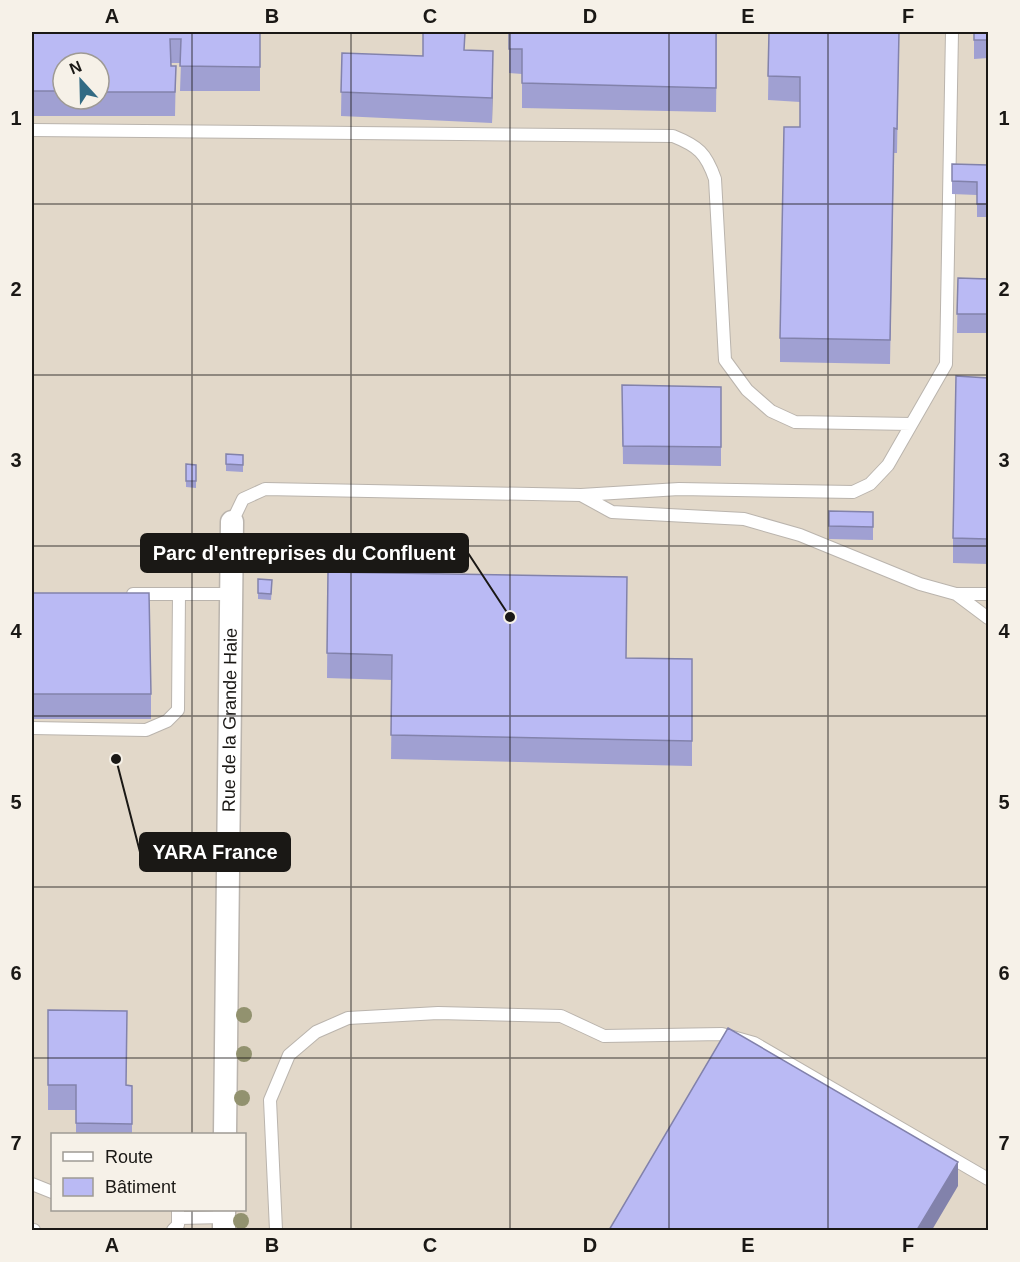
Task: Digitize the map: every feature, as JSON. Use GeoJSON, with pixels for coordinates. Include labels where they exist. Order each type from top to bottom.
{"type":"FeatureCollection","features":[{"type":"Feature","properties":{"kind":"street","name":"Rue de la Grande Haie"},"geometry":{"type":"LineString","coordinates":[[225,1133],[232,522]]}},
{"type":"Feature","properties":{"kind":"lane"},"geometry":{"type":"LineString","coordinates":[[232,522],[243,499],[265,489],[581,495],[679,489],[853,492],[870,484],[888,465],[946,364],[952,32]]}},
{"type":"Feature","properties":{"kind":"lane"},"geometry":{"type":"LineString","coordinates":[[32,130],[673,136],[694,144],[709,161],[715,179],[725,360],[747,390],[771,411],[795,422],[911,424]]}},
{"type":"Feature","properties":{"kind":"lane"},"geometry":{"type":"LineString","coordinates":[[581,495],[612,512],[744,519],[800,535],[920,584],[957,594],[988,594]]}},
{"type":"Feature","properties":{"kind":"lane"},"geometry":{"type":"LineString","coordinates":[[122,594],[231,594]]}},
{"type":"Feature","properties":{"kind":"lane"},"geometry":{"type":"LineString","coordinates":[[32,728],[146,730],[167,721],[178,710],[178,594]]}},
{"type":"Feature","properties":{"kind":"lane"},"geometry":{"type":"LineString","coordinates":[[957,594],[988,618]]}},
{"type":"Feature","properties":{"kind":"lane"},"geometry":{"type":"LineString","coordinates":[[276,1230],[270,1100],[289,1055],[316,1032],[348,1018],[438,1013],[561,1016],[603,1036],[722,1034],[754,1043],[988,1179]]}},
{"type":"Feature","properties":{"kind":"lane"},"geometry":{"type":"LineString","coordinates":[[32,1184],[51,1192]]}},
{"type":"Feature","properties":{"kind":"lane"},"geometry":{"type":"LineString","coordinates":[[173,1230],[178,1226],[178,1214],[224,1219]]}},
{"type":"Feature","properties":{"kind":"shaded area"},"geometry":{"type":"Polygon","coordinates":[[[32,32],[988,32],[988,1230],[32,1230],[32,32]]]}},
{"type":"Feature","properties":{"kind":"building"},"geometry":{"type":"Polygon","coordinates":[[[32,32],[260,32],[260,67],[180,66],[181,39],[170,39],[171,66],[176,66],[175,92],[111,92],[111,51],[51,51],[51,91],[32,91],[32,32]]]}},
{"type":"Feature","properties":{"kind":"building"},"geometry":{"type":"Polygon","coordinates":[[[423,32],[465,32],[464,50],[493,51],[492,98],[341,92],[342,53],[423,56],[423,32]]]}},
{"type":"Feature","properties":{"kind":"building"},"geometry":{"type":"Polygon","coordinates":[[[509,32],[716,32],[716,88],[522,83],[522,49],[509,49],[509,32]]]}},
{"type":"Feature","properties":{"kind":"building"},"geometry":{"type":"Polygon","coordinates":[[[769,32],[899,32],[897,129],[894,128],[890,340],[780,338],[784,127],[800,127],[800,77],[768,76],[769,32]]]}},
{"type":"Feature","properties":{"kind":"building"},"geometry":{"type":"Polygon","coordinates":[[[974,32],[988,32],[988,40],[974,40],[974,32]]]}},
{"type":"Feature","properties":{"kind":"building"},"geometry":{"type":"Polygon","coordinates":[[[952,164],[988,165],[988,204],[977,204],[977,182],[952,181],[952,164]]]}},
{"type":"Feature","properties":{"kind":"building"},"geometry":{"type":"Polygon","coordinates":[[[958,278],[988,279],[988,314],[957,314],[958,278]]]}},
{"type":"Feature","properties":{"kind":"building"},"geometry":{"type":"Polygon","coordinates":[[[956,376],[988,378],[988,539],[953,538],[956,376]]]}},
{"type":"Feature","properties":{"kind":"building"},"geometry":{"type":"Polygon","coordinates":[[[622,385],[721,387],[721,447],[623,446],[622,385]]]}},
{"type":"Feature","properties":{"kind":"building"},"geometry":{"type":"Polygon","coordinates":[[[226,454],[243,455],[243,465],[226,464],[226,454]]]}},
{"type":"Feature","properties":{"kind":"building"},"geometry":{"type":"Polygon","coordinates":[[[186,464],[196,465],[196,481],[186,481],[186,464]]]}},
{"type":"Feature","properties":{"kind":"building"},"geometry":{"type":"Polygon","coordinates":[[[829,511],[873,512],[873,527],[829,526],[829,511]]]}},
{"type":"Feature","properties":{"kind":"building"},"geometry":{"type":"Polygon","coordinates":[[[328,572],[627,577],[626,658],[692,659],[692,741],[391,735],[392,655],[327,653],[328,572]]]}},
{"type":"Feature","properties":{"kind":"building"},"geometry":{"type":"Polygon","coordinates":[[[258,579],[272,580],[271,594],[258,593],[258,579]]]}},
{"type":"Feature","properties":{"kind":"building"},"geometry":{"type":"Polygon","coordinates":[[[32,593],[149,593],[151,694],[32,694],[32,593]]]}},
{"type":"Feature","properties":{"kind":"building"},"geometry":{"type":"Polygon","coordinates":[[[48,1010],[127,1011],[126,1085],[132,1086],[132,1124],[76,1123],[76,1085],[48,1085],[48,1010]]]}},
{"type":"Feature","properties":{"kind":"building"},"geometry":{"type":"Polygon","coordinates":[[[728,1028],[958,1162],[917,1230],[609,1230],[728,1028]]]}},
{"type":"Feature","properties":{"kind":"place","name":"Parc d'entreprises du Confluent"},"geometry":{"type":"Point","coordinates":[510,617]}},
{"type":"Feature","properties":{"kind":"place","name":"YARA France"},"geometry":{"type":"Point","coordinates":[116,759]}}]}
